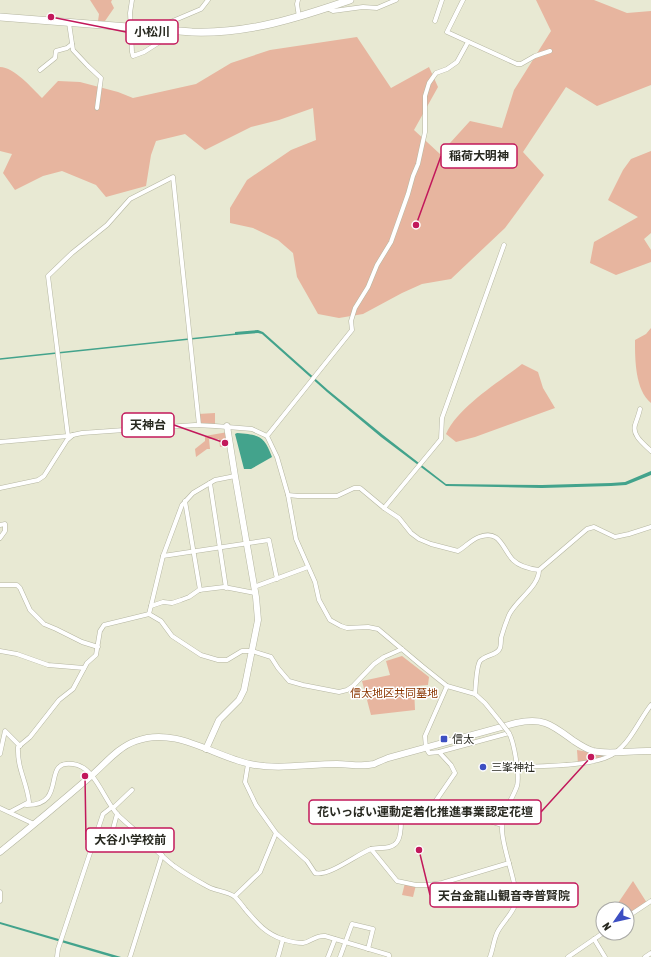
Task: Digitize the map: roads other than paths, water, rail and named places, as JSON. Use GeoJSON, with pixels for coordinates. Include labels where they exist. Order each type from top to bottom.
{"type":"FeatureCollection","features":[{"type":"Feature","properties":{"kind":"main road"},"geometry":{"type":"LineString","coordinates":[[0,17],[167,30],[222,32],[269,25],[299,17],[350,0]]}},
{"type":"Feature","properties":{"kind":"street"},"geometry":{"type":"LineString","coordinates":[[132,0],[130,26],[133,56],[144,52],[166,38],[168,23],[201,9],[208,0]]}},
{"type":"Feature","properties":{"kind":"street"},"geometry":{"type":"LineString","coordinates":[[298,0],[297,4],[299,17]]}},
{"type":"Feature","properties":{"kind":"street"},"geometry":{"type":"LineString","coordinates":[[326,8],[333,11],[363,7],[377,8],[396,0]]}},
{"type":"Feature","properties":{"kind":"street"},"geometry":{"type":"LineString","coordinates":[[434,21],[442,0]]}},
{"type":"Feature","properties":{"kind":"street"},"geometry":{"type":"LineString","coordinates":[[463,0],[447,32],[518,64],[550,51]]}},
{"type":"Feature","properties":{"kind":"street"},"geometry":{"type":"LineString","coordinates":[[69,23],[74,50],[101,78],[97,108]]}},
{"type":"Feature","properties":{"kind":"street"},"geometry":{"type":"LineString","coordinates":[[267,436],[352,330],[351,321],[355,308],[368,287],[377,265],[391,242],[418,164],[426,132],[425,96],[429,83],[436,73],[447,69],[457,62],[468,42]]}},
{"type":"Feature","properties":{"kind":"street"},"geometry":{"type":"LineString","coordinates":[[40,70],[55,58],[56,51],[67,48],[72,44]]}},
{"type":"Feature","properties":{"kind":"street"},"geometry":{"type":"LineString","coordinates":[[0,488],[38,480],[44,476],[70,435],[48,276],[66,257],[107,225],[130,199],[173,177],[199,425]]}},
{"type":"Feature","properties":{"kind":"street"},"geometry":{"type":"LineString","coordinates":[[384,508],[441,440],[444,414],[504,245]]}},
{"type":"Feature","properties":{"kind":"street"},"geometry":{"type":"LineString","coordinates":[[640,409],[634,428],[638,439],[651,451]]}},
{"type":"Feature","properties":{"kind":"street"},"geometry":{"type":"LineString","coordinates":[[0,442],[114,430],[199,425],[252,429],[267,436],[277,457],[288,495],[296,539],[315,582],[319,600],[330,620],[347,628],[368,627],[378,629],[447,686],[475,694],[485,703],[509,732],[512,739],[518,778],[517,785],[505,808],[502,834],[515,893],[515,904],[498,932],[490,957]]}},
{"type":"Feature","properties":{"kind":"street"},"geometry":{"type":"LineString","coordinates":[[206,749],[221,716],[235,704],[242,695],[258,620],[255,590],[227,426]]}},
{"type":"Feature","properties":{"kind":"street"},"geometry":{"type":"LineString","coordinates":[[149,614],[163,556],[177,516],[185,501],[193,493],[215,480],[235,476]]}},
{"type":"Feature","properties":{"kind":"street"},"geometry":{"type":"LineString","coordinates":[[210,483],[226,588]]}},
{"type":"Feature","properties":{"kind":"street"},"geometry":{"type":"LineString","coordinates":[[288,495],[337,496],[354,488],[360,488],[398,518],[411,533],[419,539],[431,544],[458,551],[477,537],[487,534],[496,537],[514,560],[531,569],[539,570]]}},
{"type":"Feature","properties":{"kind":"street"},"geometry":{"type":"LineString","coordinates":[[185,501],[200,590]]}},
{"type":"Feature","properties":{"kind":"street"},"geometry":{"type":"LineString","coordinates":[[0,525],[5,524],[5,531],[0,538]]}},
{"type":"Feature","properties":{"kind":"street"},"geometry":{"type":"LineString","coordinates":[[475,694],[478,665],[481,660],[497,652],[500,648],[501,638],[508,616],[515,605],[535,584],[539,575],[539,570],[587,529],[594,527],[615,537],[651,527]]}},
{"type":"Feature","properties":{"kind":"street"},"geometry":{"type":"LineString","coordinates":[[163,556],[269,540],[277,579]]}},
{"type":"Feature","properties":{"kind":"street"},"geometry":{"type":"LineString","coordinates":[[151,606],[163,602],[181,600],[200,590],[226,588],[255,590],[277,579],[308,567]]}},
{"type":"Feature","properties":{"kind":"street"},"geometry":{"type":"LineString","coordinates":[[0,585],[16,585],[20,588],[30,610],[44,624],[98,648]]}},
{"type":"Feature","properties":{"kind":"street"},"geometry":{"type":"LineString","coordinates":[[26,805],[29,802],[28,793],[18,761],[18,747],[30,737],[59,700],[73,689],[87,663],[96,655],[100,631],[104,625],[149,614],[161,621],[172,636],[201,655],[218,660],[227,660],[242,651],[252,651],[271,657],[278,668],[289,680],[303,685],[339,692],[347,690],[353,686],[374,664],[384,657],[402,649]]}},
{"type":"Feature","properties":{"kind":"street"},"geometry":{"type":"LineString","coordinates":[[0,651],[17,654],[48,666],[84,668]]}},
{"type":"Feature","properties":{"kind":"street"},"geometry":{"type":"LineString","coordinates":[[447,686],[426,731],[426,748],[430,752],[439,752],[509,732]]}},
{"type":"Feature","properties":{"kind":"street"},"geometry":{"type":"LineString","coordinates":[[516,767],[571,765],[608,758],[618,752],[651,705]]}},
{"type":"Feature","properties":{"kind":"street"},"geometry":{"type":"LineString","coordinates":[[0,852],[92,775],[118,751],[127,745],[146,737],[190,742],[248,764],[270,767],[339,764],[359,765],[373,764],[388,758],[516,722],[535,720],[552,726],[589,750],[603,752],[651,751]]}},
{"type":"Feature","properties":{"kind":"street"},"geometry":{"type":"LineString","coordinates":[[0,728],[20,746]]}},
{"type":"Feature","properties":{"kind":"street"},"geometry":{"type":"LineString","coordinates":[[0,754],[5,731]]}},
{"type":"Feature","properties":{"kind":"street"},"geometry":{"type":"LineString","coordinates":[[434,811],[435,802],[455,773],[439,752]]}},
{"type":"Feature","properties":{"kind":"street"},"geometry":{"type":"LineString","coordinates":[[10,812],[26,805],[37,805],[48,797],[52,792],[55,774],[62,764],[74,764],[85,768],[92,775],[117,814],[162,856],[209,888],[235,896],[266,932],[283,939],[304,943],[320,935],[368,949],[389,957]]}},
{"type":"Feature","properties":{"kind":"street"},"geometry":{"type":"LineString","coordinates":[[248,764],[245,782],[256,805],[276,833],[307,860],[314,873],[318,874],[328,871],[371,849],[393,846],[398,842],[402,812],[456,810],[502,824]]}},
{"type":"Feature","properties":{"kind":"street"},"geometry":{"type":"LineString","coordinates":[[57,957],[61,938],[103,814],[132,790]]}},
{"type":"Feature","properties":{"kind":"street"},"geometry":{"type":"LineString","coordinates":[[0,808],[34,824]]}},
{"type":"Feature","properties":{"kind":"street"},"geometry":{"type":"LineString","coordinates":[[110,840],[117,814]]}},
{"type":"Feature","properties":{"kind":"street"},"geometry":{"type":"LineString","coordinates":[[235,896],[260,872],[276,833]]}},
{"type":"Feature","properties":{"kind":"street"},"geometry":{"type":"LineString","coordinates":[[371,849],[397,881],[416,885],[428,885],[442,882],[509,863]]}},
{"type":"Feature","properties":{"kind":"street"},"geometry":{"type":"LineString","coordinates":[[130,956],[162,856]]}},
{"type":"Feature","properties":{"kind":"street"},"geometry":{"type":"LineString","coordinates":[[0,892],[0,901]]}},
{"type":"Feature","properties":{"kind":"street"},"geometry":{"type":"LineString","coordinates":[[635,911],[651,900]]}},
{"type":"Feature","properties":{"kind":"street"},"geometry":{"type":"LineString","coordinates":[[340,957],[352,924],[373,928],[368,949]]}},
{"type":"Feature","properties":{"kind":"street"},"geometry":{"type":"LineString","coordinates":[[278,957],[283,939]]}},
{"type":"Feature","properties":{"kind":"street"},"geometry":{"type":"LineString","coordinates":[[328,957],[335,939]]}},
{"type":"Feature","properties":{"kind":"street"},"geometry":{"type":"LineString","coordinates":[[568,957],[594,939],[605,957]]}},
{"type":"Feature","properties":{"kind":"street"},"geometry":{"type":"LineString","coordinates":[[645,957],[651,953]]}},
{"type":"Feature","properties":{"kind":"water"},"geometry":{"type":"Polygon","coordinates":[[[258,330],[263,332],[328,390],[446,484],[542,485],[611,483],[625,482],[651,471],[651,475],[626,485],[611,486],[542,488],[446,486],[381,437],[327,392],[262,334],[235,335],[235,332],[258,330]]]}},
{"type":"Feature","properties":{"kind":"water"},"geometry":{"type":"Polygon","coordinates":[[[235,434],[251,434],[263,440],[272,457],[251,469],[244,469],[235,434]]]}},
{"type":"Feature","properties":{"kind":"water"},"geometry":{"type":"Polygon","coordinates":[[[0,922],[121,957],[112,957],[0,924],[0,922]]]}},
{"type":"Feature","properties":{"kind":"waterway"},"geometry":{"type":"LineString","coordinates":[[0,359],[237,334]]}},
{"type":"Feature","properties":{"kind":"place","name":"小松川"},"geometry":{"type":"Point","coordinates":[51,17]}},
{"type":"Feature","properties":{"kind":"place","name":"稲荷大明神"},"geometry":{"type":"Point","coordinates":[416,225]}},
{"type":"Feature","properties":{"kind":"place","name":"天神台"},"geometry":{"type":"Point","coordinates":[225,443]}},
{"type":"Feature","properties":{"kind":"place","name":"信太"},"geometry":{"type":"Point","coordinates":[444,739]}},
{"type":"Feature","properties":{"kind":"place","name":"花いっぱい運動定着化推進事業認定花壇"},"geometry":{"type":"Point","coordinates":[591,757]}},
{"type":"Feature","properties":{"kind":"place","name":"三峯神社"},"geometry":{"type":"Point","coordinates":[483,767]}},
{"type":"Feature","properties":{"kind":"place","name":"大谷小学校前"},"geometry":{"type":"Point","coordinates":[85,776]}},
{"type":"Feature","properties":{"kind":"place","name":"天台金龍山観音寺普賢院"},"geometry":{"type":"Point","coordinates":[419,850]}},
{"type":"Feature","properties":{"kind":"park label","name":"信太地区共同墓地"},"geometry":{"type":"Point","coordinates":[394,693]}}]}
